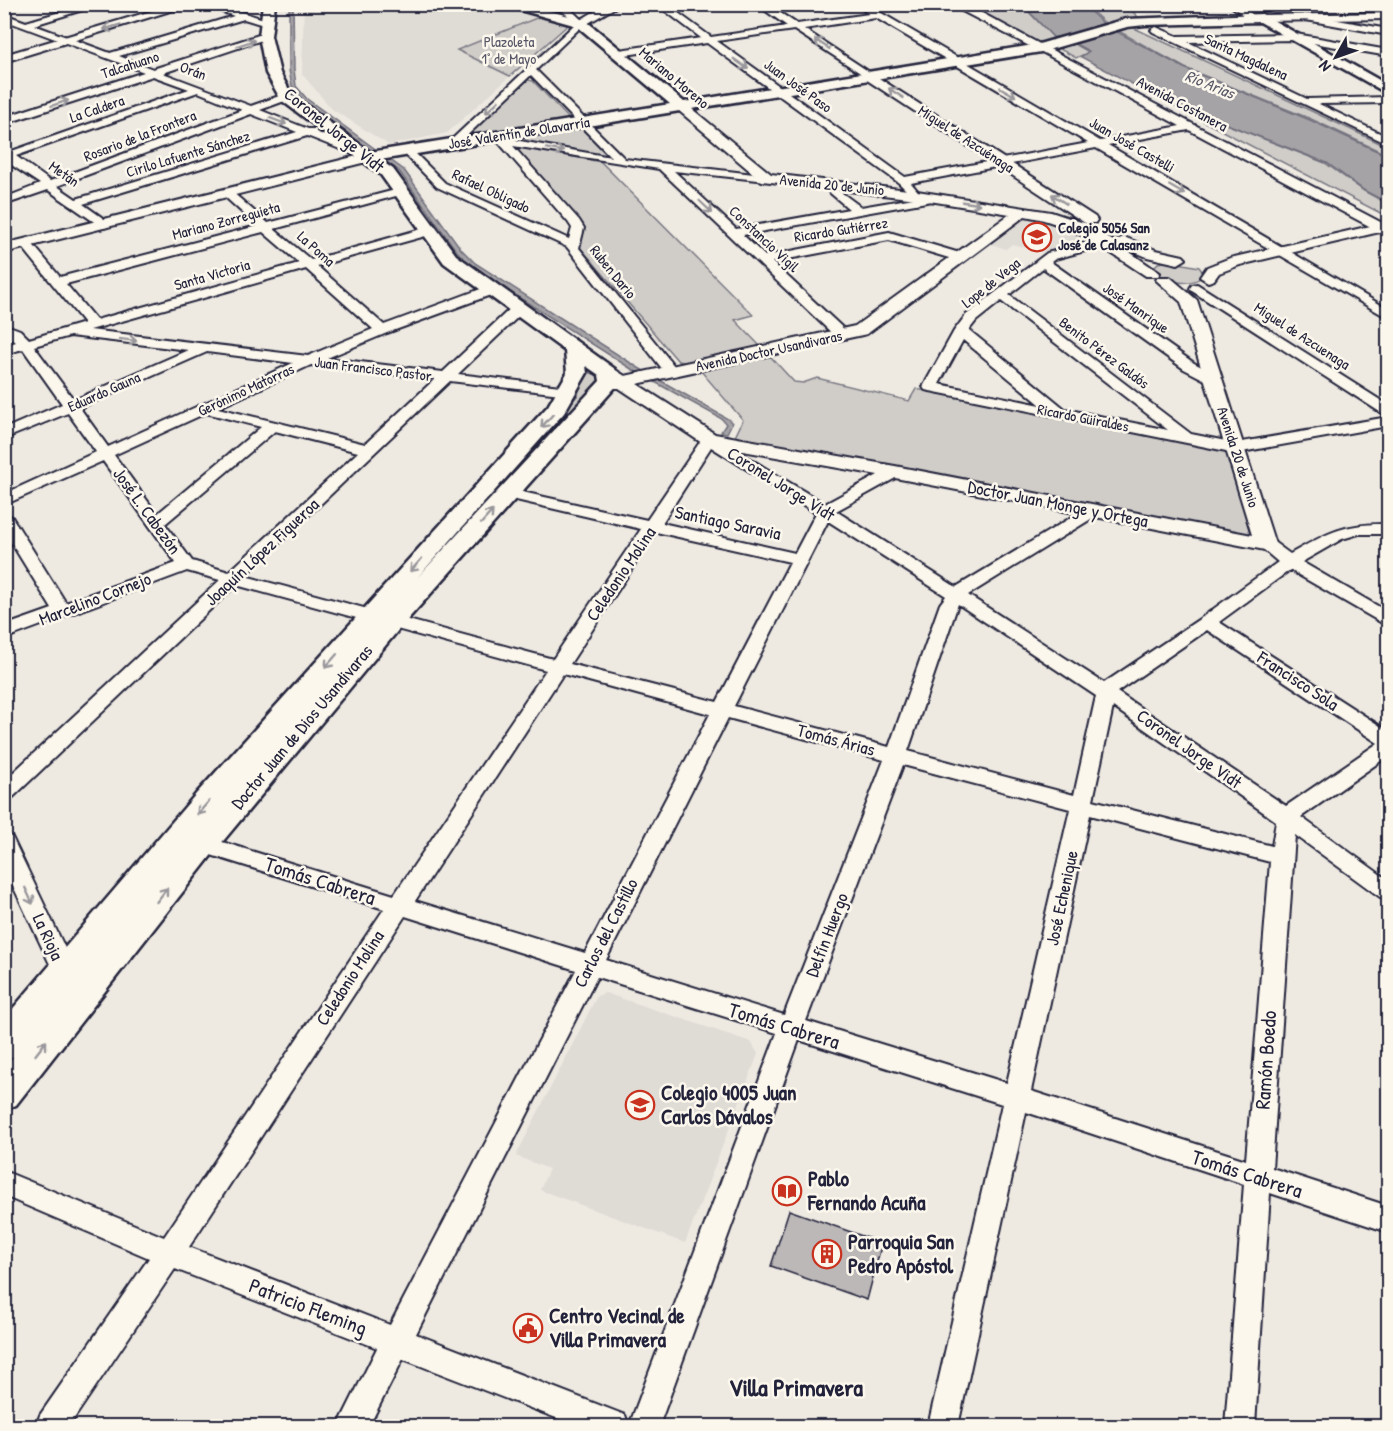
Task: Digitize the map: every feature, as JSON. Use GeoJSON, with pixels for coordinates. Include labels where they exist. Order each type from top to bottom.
{"type":"FeatureCollection","features":[{"type":"Feature","properties":{"kind":"main road","name":"Coronel Jorge Vidt"},"geometry":{"type":"LineString","coordinates":[[268,4],[266,30],[273,73],[286,97],[372,157],[403,191],[450,259],[575,351],[608,381]]}},
{"type":"Feature","properties":{"kind":"main road"},"geometry":{"type":"LineString","coordinates":[[505,4],[581,23]]}},
{"type":"Feature","properties":{"kind":"main road"},"geometry":{"type":"LineString","coordinates":[[1239,18],[1386,98]]}},
{"type":"Feature","properties":{"kind":"main road"},"geometry":{"type":"LineString","coordinates":[[1258,18],[1296,37],[1386,98]]}},
{"type":"Feature","properties":{"kind":"main road","name":"José Valentín de Olavarría"},"geometry":{"type":"LineString","coordinates":[[372,157],[958,63],[1048,47],[1126,23],[1258,18]]}},
{"type":"Feature","properties":{"kind":"main road","name":"Mariano Moreno"},"geometry":{"type":"LineString","coordinates":[[581,23],[620,53],[682,107]]}},
{"type":"Feature","properties":{"kind":"main road"},"geometry":{"type":"LineString","coordinates":[[575,351],[578,359],[573,383],[608,381]]}},
{"type":"Feature","properties":{"kind":"main road","name":"Doctor Juan de Dios Usandivaras"},"geometry":{"type":"LineString","coordinates":[[380,620],[509,494],[608,381]]}},
{"type":"Feature","properties":{"kind":"main road","name":"Doctor Juan de Dios Usandivaras"},"geometry":{"type":"LineString","coordinates":[[4,1094],[75,980],[190,840],[380,620],[557,409],[573,383]]}},
{"type":"Feature","properties":{"kind":"main road","name":"Doctor Juan de Dios Usandivaras"},"geometry":{"type":"LineString","coordinates":[[4,1045],[75,980]]}},
{"type":"Feature","properties":{"kind":"street"},"geometry":{"type":"LineString","coordinates":[[25,25],[98,4]]}},
{"type":"Feature","properties":{"kind":"street"},"geometry":{"type":"LineString","coordinates":[[4,58],[189,4]]}},
{"type":"Feature","properties":{"kind":"street"},"geometry":{"type":"LineString","coordinates":[[205,4],[243,16],[266,30]]}},
{"type":"Feature","properties":{"kind":"street","name":"Mariano Moreno"},"geometry":{"type":"LineString","coordinates":[[559,4],[581,23]]}},
{"type":"Feature","properties":{"kind":"street"},"geometry":{"type":"LineString","coordinates":[[453,143],[581,23],[616,4]]}},
{"type":"Feature","properties":{"kind":"street","name":"Juan José Paso"},"geometry":{"type":"LineString","coordinates":[[660,4],[903,181],[917,195]]}},
{"type":"Feature","properties":{"kind":"street","name":"Miguel de Azcuénaga"},"geometry":{"type":"LineString","coordinates":[[760,4],[1125,243],[1152,254],[1182,260]]}},
{"type":"Feature","properties":{"kind":"street","name":"Juan José Castelli"},"geometry":{"type":"LineString","coordinates":[[859,4],[1389,314]]}},
{"type":"Feature","properties":{"kind":"street","name":"Avenida Costanera"},"geometry":{"type":"LineString","coordinates":[[945,4],[968,6],[1048,47],[1189,127],[1386,228]]}},
{"type":"Feature","properties":{"kind":"street"},"geometry":{"type":"LineString","coordinates":[[1232,4],[1258,18],[1389,16]]}},
{"type":"Feature","properties":{"kind":"street"},"geometry":{"type":"LineString","coordinates":[[620,53],[878,15]]}},
{"type":"Feature","properties":{"kind":"street"},"geometry":{"type":"LineString","coordinates":[[110,56],[243,16]]}},
{"type":"Feature","properties":{"kind":"street","name":"Orán"},"geometry":{"type":"LineString","coordinates":[[4,17],[372,157]]}},
{"type":"Feature","properties":{"kind":"street"},"geometry":{"type":"LineString","coordinates":[[1304,18],[1389,32]]}},
{"type":"Feature","properties":{"kind":"street","name":"Talcahuano"},"geometry":{"type":"LineString","coordinates":[[4,121],[153,73],[266,30]]}},
{"type":"Feature","properties":{"kind":"street","name":"Santa Magdalena"},"geometry":{"type":"LineString","coordinates":[[1156,30],[1389,141]]}},
{"type":"Feature","properties":{"kind":"street"},"geometry":{"type":"LineString","coordinates":[[1173,39],[1296,37],[1389,53]]}},
{"type":"Feature","properties":{"kind":"street"},"geometry":{"type":"LineString","coordinates":[[530,69],[622,162]]}},
{"type":"Feature","properties":{"kind":"street","name":"La Caldera"},"geometry":{"type":"LineString","coordinates":[[6,155],[198,89]]}},
{"type":"Feature","properties":{"kind":"street","name":"Rosario de la Frontera"},"geometry":{"type":"LineString","coordinates":[[4,202],[286,97]]}},
{"type":"Feature","properties":{"kind":"street"},"geometry":{"type":"LineString","coordinates":[[1306,101],[1386,98]]}},
{"type":"Feature","properties":{"kind":"street","name":"Mariano Moreno"},"geometry":{"type":"LineString","coordinates":[[682,107],[767,178]]}},
{"type":"Feature","properties":{"kind":"street","name":"Cirilo Lafuente Sánchez"},"geometry":{"type":"LineString","coordinates":[[76,203],[326,126]]}},
{"type":"Feature","properties":{"kind":"street"},"geometry":{"type":"LineString","coordinates":[[903,181],[1189,127]]}},
{"type":"Feature","properties":{"kind":"street","name":"Avenida 20 de Junio"},"geometry":{"type":"LineString","coordinates":[[498,136],[516,144],[622,162],[917,195],[1023,211],[1072,222],[1158,277],[1200,286],[1212,378],[1265,544]]}},
{"type":"Feature","properties":{"kind":"street","name":"Ruben Dario"},"geometry":{"type":"LineString","coordinates":[[498,136],[573,220],[578,228],[573,248],[658,375]]}},
{"type":"Feature","properties":{"kind":"street","name":"Rafael Obligado"},"geometry":{"type":"LineString","coordinates":[[406,150],[441,185],[573,244]]}},
{"type":"Feature","properties":{"kind":"street","name":"Metán"},"geometry":{"type":"LineString","coordinates":[[6,155],[103,224]]}},
{"type":"Feature","properties":{"kind":"street","name":"José Valentín de Olavarría"},"geometry":{"type":"LineString","coordinates":[[4,249],[372,157]]}},
{"type":"Feature","properties":{"kind":"street","name":"Constancio Vigil"},"geometry":{"type":"LineString","coordinates":[[663,167],[843,335]]}},
{"type":"Feature","properties":{"kind":"street"},"geometry":{"type":"LineString","coordinates":[[826,184],[860,212]]}},
{"type":"Feature","properties":{"kind":"street","name":"Mariano Zorreguieta"},"geometry":{"type":"LineString","coordinates":[[58,282],[403,191]]}},
{"type":"Feature","properties":{"kind":"street","name":"La Poma"},"geometry":{"type":"LineString","coordinates":[[226,193],[382,330]]}},
{"type":"Feature","properties":{"kind":"street"},"geometry":{"type":"LineString","coordinates":[[734,234],[936,198]]}},
{"type":"Feature","properties":{"kind":"street","name":"Avenida Doctor Usandivaras"},"geometry":{"type":"LineString","coordinates":[[608,381],[658,375],[861,330],[1023,211]]}},
{"type":"Feature","properties":{"kind":"street"},"geometry":{"type":"LineString","coordinates":[[1200,286],[1213,270],[1235,261],[1386,228]]}},
{"type":"Feature","properties":{"kind":"street","name":"Santa Victoria"},"geometry":{"type":"LineString","coordinates":[[4,350],[15,335],[70,332],[429,231]]}},
{"type":"Feature","properties":{"kind":"street","name":"Ricardo Gutiérrez"},"geometry":{"type":"LineString","coordinates":[[762,260],[889,236],[959,256]]}},
{"type":"Feature","properties":{"kind":"street","name":"Lope de Vega"},"geometry":{"type":"LineString","coordinates":[[930,387],[961,331],[971,318],[1000,294],[1058,253],[1104,242]]}},
{"type":"Feature","properties":{"kind":"street"},"geometry":{"type":"LineString","coordinates":[[26,244],[93,326]]}},
{"type":"Feature","properties":{"kind":"street"},"geometry":{"type":"LineString","coordinates":[[1182,260],[1206,269],[1200,286]]}},
{"type":"Feature","properties":{"kind":"street"},"geometry":{"type":"LineString","coordinates":[[1200,286],[1158,277],[1150,269],[1155,262],[1235,261]]}},
{"type":"Feature","properties":{"kind":"street","name":"José Manrique"},"geometry":{"type":"LineString","coordinates":[[1043,262],[1189,366],[1212,378]]}},
{"type":"Feature","properties":{"kind":"street","name":"Miguel de Azcuenaga"},"geometry":{"type":"LineString","coordinates":[[1200,286],[1389,411]]}},
{"type":"Feature","properties":{"kind":"street","name":"Gerónimo Matorras"},"geometry":{"type":"LineString","coordinates":[[4,500],[308,361],[382,330],[491,290]]}},
{"type":"Feature","properties":{"kind":"street","name":"Benito Pérez Galdós"},"geometry":{"type":"LineString","coordinates":[[1000,294],[1189,439]]}},
{"type":"Feature","properties":{"kind":"street","name":"Joaquín López Figueroa"},"geometry":{"type":"LineString","coordinates":[[4,794],[518,309]]}},
{"type":"Feature","properties":{"kind":"street"},"geometry":{"type":"LineString","coordinates":[[961,331],[1061,413]]}},
{"type":"Feature","properties":{"kind":"street","name":"Juan Francisco Pastor"},"geometry":{"type":"LineString","coordinates":[[70,332],[446,378],[573,383]]}},
{"type":"Feature","properties":{"kind":"street","name":"José L. Cabezón"},"geometry":{"type":"LineString","coordinates":[[15,335],[186,565],[380,620]]}},
{"type":"Feature","properties":{"kind":"street","name":"Eduardo Gauna"},"geometry":{"type":"LineString","coordinates":[[4,435],[203,349]]}},
{"type":"Feature","properties":{"kind":"street","name":"Coronel Jorge Vidt"},"geometry":{"type":"LineString","coordinates":[[608,381],[709,440],[957,594],[1107,692],[1287,816],[1389,891]]}},
{"type":"Feature","properties":{"kind":"street","name":"Ricardo Güiraldes"},"geometry":{"type":"LineString","coordinates":[[930,387],[1236,448]]}},
{"type":"Feature","properties":{"kind":"street"},"geometry":{"type":"LineString","coordinates":[[206,409],[370,450]]}},
{"type":"Feature","properties":{"kind":"street"},"geometry":{"type":"LineString","coordinates":[[1236,448],[1389,422]]}},
{"type":"Feature","properties":{"kind":"street"},"geometry":{"type":"LineString","coordinates":[[156,523],[272,426]]}},
{"type":"Feature","properties":{"kind":"street","name":"Doctor Juan Monge y Ortega"},"geometry":{"type":"LineString","coordinates":[[709,440],[895,472],[1265,544],[1289,562],[1389,619]]}},
{"type":"Feature","properties":{"kind":"street","name":"Celedonio Molina"},"geometry":{"type":"LineString","coordinates":[[51,1426],[169,1253],[709,440]]}},
{"type":"Feature","properties":{"kind":"street"},"geometry":{"type":"LineString","coordinates":[[825,511],[895,472]]}},
{"type":"Feature","properties":{"kind":"street","name":"Santiago Saravia"},"geometry":{"type":"LineString","coordinates":[[509,494],[799,559]]}},
{"type":"Feature","properties":{"kind":"street","name":"Carlos del Castillo"},"geometry":{"type":"LineString","coordinates":[[353,1426],[825,511]]}},
{"type":"Feature","properties":{"kind":"street"},"geometry":{"type":"LineString","coordinates":[[957,594],[1093,511]]}},
{"type":"Feature","properties":{"kind":"street"},"geometry":{"type":"LineString","coordinates":[[4,517],[63,612]]}},
{"type":"Feature","properties":{"kind":"street"},"geometry":{"type":"LineString","coordinates":[[1107,692],[1113,684],[1207,622],[1289,562],[1346,532],[1389,529]]}},
{"type":"Feature","properties":{"kind":"street","name":"Marcelino Cornejo"},"geometry":{"type":"LineString","coordinates":[[4,633],[186,565]]}},
{"type":"Feature","properties":{"kind":"street","name":"Delfín Huergo"},"geometry":{"type":"LineString","coordinates":[[644,1426],[791,1028],[896,756],[949,604],[957,594]]}},
{"type":"Feature","properties":{"kind":"street","name":"Tomás Árias"},"geometry":{"type":"LineString","coordinates":[[380,620],[1281,857]]}},
{"type":"Feature","properties":{"kind":"street","name":"Francisco Sola"},"geometry":{"type":"LineString","coordinates":[[1207,622],[1389,740]]}},
{"type":"Feature","properties":{"kind":"street","name":"José Echenique"},"geometry":{"type":"LineString","coordinates":[[943,1426],[1107,692]]}},
{"type":"Feature","properties":{"kind":"street"},"geometry":{"type":"LineString","coordinates":[[1287,816],[1389,746]]}},
{"type":"Feature","properties":{"kind":"street","name":"Ramón Boedo"},"geometry":{"type":"LineString","coordinates":[[1240,1426],[1281,857],[1287,816]]}},
{"type":"Feature","properties":{"kind":"street","name":"Tomás Cabrera"},"geometry":{"type":"LineString","coordinates":[[190,840],[1018,1098],[1389,1220]]}},
{"type":"Feature","properties":{"kind":"street","name":"La Rioja"},"geometry":{"type":"LineString","coordinates":[[4,843],[75,980]]}},
{"type":"Feature","properties":{"kind":"street","name":"Patricio Fleming"},"geometry":{"type":"LineString","coordinates":[[4,1183],[169,1253],[614,1426]]}},
{"type":"Feature","properties":{"kind":"shaded area"},"geometry":{"type":"Polygon","coordinates":[[[304,5],[498,5],[539,17],[458,49],[510,76],[447,133],[389,145],[332,109],[302,74],[304,5]]]}},
{"type":"Feature","properties":{"kind":"shaded area","name":"Colegio 5056 San José de Calasanz"},"geometry":{"type":"Polygon","coordinates":[[[1019,218],[1036,219],[1058,225],[1083,239],[1082,242],[1041,252],[1012,244],[1006,249],[985,242],[1019,218]]]}},
{"type":"Feature","properties":{"kind":"shaded area","name":"Colegio 4005 Juan Carlos Dávalos"},"geometry":{"type":"Polygon","coordinates":[[[605,993],[751,1042],[758,1054],[685,1243],[540,1190],[549,1169],[516,1156],[597,996],[605,993]]]}},
{"type":"Feature","properties":{"kind":"green space"},"geometry":{"type":"Polygon","coordinates":[[[973,5],[1022,5],[1053,37],[1064,38],[1089,52],[1076,58],[1049,43],[1040,45],[972,8],[973,5]]]}},
{"type":"Feature","properties":{"kind":"green space"},"geometry":{"type":"Polygon","coordinates":[[[1085,5],[1126,5],[1138,17],[1122,19],[1132,27],[1388,147],[1388,155],[1311,119],[1185,68],[1106,24],[1085,5]]]}},
{"type":"Feature","properties":{"kind":"green space","name":"Plazoleta 1° de Mayo"},"geometry":{"type":"Polygon","coordinates":[[[539,17],[569,24],[510,76],[457,50],[539,17]]]}},
{"type":"Feature","properties":{"kind":"green space"},"geometry":{"type":"Polygon","coordinates":[[[528,80],[533,81],[571,121],[467,137],[466,135],[528,80]]]}},
{"type":"Feature","properties":{"kind":"green space"},"geometry":{"type":"Polygon","coordinates":[[[1176,107],[1200,114],[1325,163],[1364,191],[1388,204],[1388,217],[1176,107]]]}},
{"type":"Feature","properties":{"kind":"green space"},"geometry":{"type":"Polygon","coordinates":[[[574,127],[581,128],[608,155],[604,157],[513,139],[574,127]]]}},
{"type":"Feature","properties":{"kind":"green space"},"geometry":{"type":"Polygon","coordinates":[[[521,147],[601,162],[753,315],[735,320],[762,348],[690,363],[678,361],[579,246],[583,224],[516,150],[521,147]]]}},
{"type":"Feature","properties":{"kind":"green space"},"geometry":{"type":"Polygon","coordinates":[[[1168,261],[1199,267],[1202,277],[1190,282],[1177,282],[1154,272],[1153,268],[1158,263],[1168,261]]]}},
{"type":"Feature","properties":{"kind":"green space"},"geometry":{"type":"Polygon","coordinates":[[[770,356],[794,382],[803,383],[817,378],[909,401],[916,389],[1218,447],[1229,454],[1254,532],[1247,536],[734,439],[743,420],[700,370],[770,356]]]}},
{"type":"Feature","properties":{"kind":"green space"},"geometry":{"type":"Polygon","coordinates":[[[588,372],[600,376],[601,380],[390,613],[397,595],[578,395],[581,379],[588,372]]]}},
{"type":"Feature","properties":{"kind":"water"},"geometry":{"type":"Polygon","coordinates":[[[289,5],[293,5],[296,86],[307,99],[404,170],[461,249],[475,263],[637,367],[728,419],[732,423],[727,433],[721,432],[726,424],[722,419],[633,370],[470,266],[455,249],[399,171],[303,100],[292,86],[289,70],[289,5]]]}},
{"type":"Feature","properties":{"kind":"water","name":"Río Arias"},"geometry":{"type":"Polygon","coordinates":[[[1023,5],[1083,5],[1106,26],[1184,68],[1310,120],[1388,156],[1388,203],[1365,191],[1327,163],[1201,114],[1176,107],[1081,57],[1089,51],[1064,38],[1053,37],[1023,5]]]}},
{"type":"Feature","properties":{"kind":"building","name":"Parroquia San Pedro Apóstol"},"geometry":{"type":"Polygon","coordinates":[[[789,1210],[882,1243],[867,1300],[771,1266],[789,1210]]]}},
{"type":"Feature","properties":{"kind":"place","name":"Colegio 5056 San José de Calasanz"},"geometry":{"type":"Point","coordinates":[1037,237]}},
{"type":"Feature","properties":{"kind":"place","name":"Colegio 4005 Juan Carlos Dávalos"},"geometry":{"type":"Point","coordinates":[640,1105]}},
{"type":"Feature","properties":{"kind":"place","name":"Pablo Fernando Acuña"},"geometry":{"type":"Point","coordinates":[787,1191]}},
{"type":"Feature","properties":{"kind":"place","name":"Parroquia San Pedro Apóstol"},"geometry":{"type":"Point","coordinates":[827,1254]}},
{"type":"Feature","properties":{"kind":"place","name":"Centro Vecinal de Villa Primavera"},"geometry":{"type":"Point","coordinates":[528,1328]}},
{"type":"Feature","properties":{"kind":"district","name":"Villa Primavera"},"geometry":{"type":"Point","coordinates":[796,1388]}}]}
